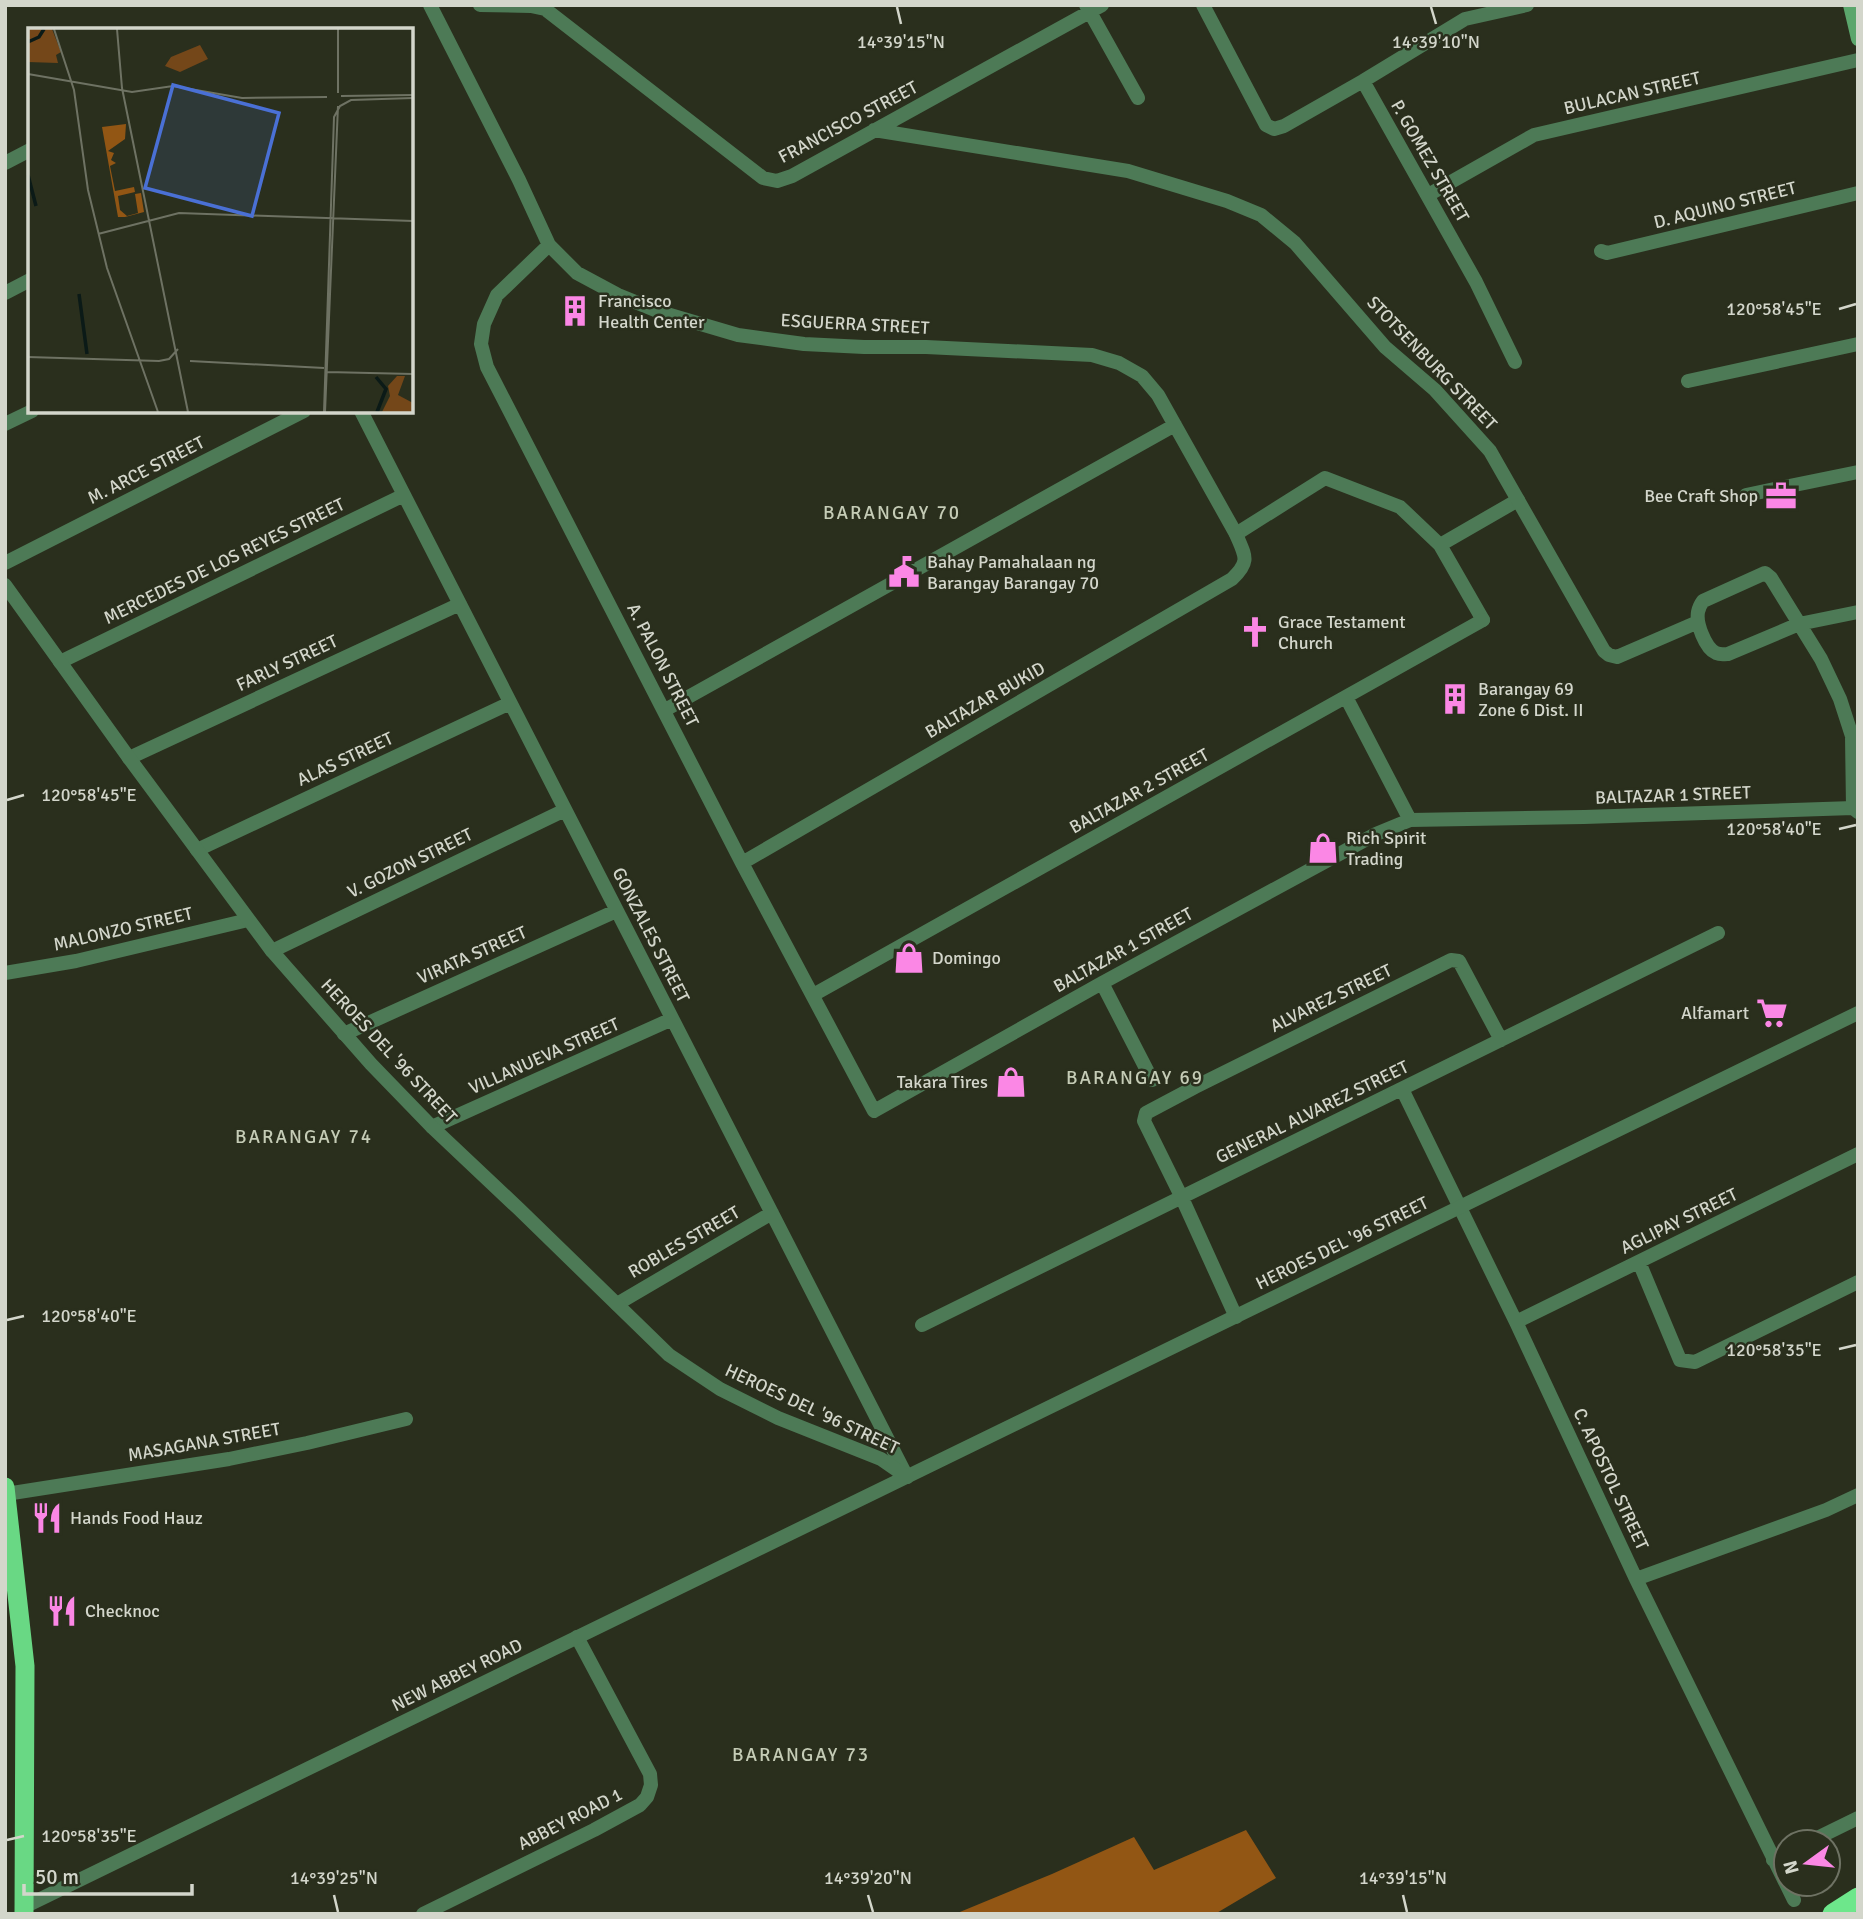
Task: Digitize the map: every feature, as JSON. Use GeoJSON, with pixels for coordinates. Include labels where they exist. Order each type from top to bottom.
{"type":"FeatureCollection","features":[{"type":"Feature","properties":{"kind":"highway"},"geometry":{"type":"LineString","coordinates":[[5,1487],[13,1621],[25,1666],[24,1910]]}},
{"type":"Feature","properties":{"kind":"highway"},"geometry":{"type":"LineString","coordinates":[[1833,1914],[1858,1900]]}},
{"type":"Feature","properties":{"kind":"main road"},"geometry":{"type":"LineString","coordinates":[[1850,5],[1858,39]]}},
{"type":"Feature","properties":{"kind":"street","name":"ESGUERRA STREET"},"geometry":{"type":"LineString","coordinates":[[430,5],[549,245],[578,274],[618,295],[660,312],[738,335],[804,344],[1092,355],[1119,363],[1142,376],[1158,395],[1236,534],[1245,557],[1244,568]]}},
{"type":"Feature","properties":{"kind":"street","name":"FRANCISCO STREET"},"geometry":{"type":"LineString","coordinates":[[480,5],[531,6],[545,9],[763,178],[777,181],[792,176],[1092,7]]}},
{"type":"Feature","properties":{"kind":"street"},"geometry":{"type":"LineString","coordinates":[[1203,5],[1266,125],[1274,129],[1284,126],[1363,81],[1465,19],[1527,5]]}},
{"type":"Feature","properties":{"kind":"street"},"geometry":{"type":"LineString","coordinates":[[1092,7],[1138,98]]}},
{"type":"Feature","properties":{"kind":"street","name":"BULACAN STREET"},"geometry":{"type":"LineString","coordinates":[[1428,195],[1534,135],[1858,60]]}},
{"type":"Feature","properties":{"kind":"street","name":"P. GOMEZ STREET"},"geometry":{"type":"LineString","coordinates":[[1363,81],[1476,282],[1515,362]]}},
{"type":"Feature","properties":{"kind":"street","name":"STOTSENBURG STREET"},"geometry":{"type":"LineString","coordinates":[[874,130],[1128,171],[1227,201],[1261,215],[1295,243],[1385,347],[1435,390],[1490,451],[1604,651],[1617,657],[1698,622]]}},
{"type":"Feature","properties":{"kind":"street"},"geometry":{"type":"LineString","coordinates":[[5,163],[28,151]]}},
{"type":"Feature","properties":{"kind":"street","name":"D. AQUINO STREET"},"geometry":{"type":"LineString","coordinates":[[1601,251],[1607,253],[1858,193]]}},
{"type":"Feature","properties":{"kind":"street","name":"A. PALON STREET"},"geometry":{"type":"LineString","coordinates":[[549,245],[497,295],[484,324],[481,344],[487,367],[742,863],[874,1111]]}},
{"type":"Feature","properties":{"kind":"street"},"geometry":{"type":"LineString","coordinates":[[5,293],[28,282]]}},
{"type":"Feature","properties":{"kind":"street"},"geometry":{"type":"LineString","coordinates":[[1688,380],[1858,344]]}},
{"type":"Feature","properties":{"kind":"street"},"geometry":{"type":"LineString","coordinates":[[5,425],[28,413]]}},
{"type":"Feature","properties":{"kind":"street","name":"M. ARCE STREET"},"geometry":{"type":"LineString","coordinates":[[5,564],[300,413]]}},
{"type":"Feature","properties":{"kind":"street","name":"GONZALES STREET"},"geometry":{"type":"LineString","coordinates":[[362,413],[907,1477]]}},
{"type":"Feature","properties":{"kind":"street"},"geometry":{"type":"LineString","coordinates":[[665,710],[1175,425]]}},
{"type":"Feature","properties":{"kind":"street"},"geometry":{"type":"LineString","coordinates":[[1746,495],[1858,472]]}},
{"type":"Feature","properties":{"kind":"street"},"geometry":{"type":"LineString","coordinates":[[1236,534],[1325,478],[1400,507],[1440,545],[1518,500]]}},
{"type":"Feature","properties":{"kind":"street","name":"MERCEDES DE LOS REYES STREET"},"geometry":{"type":"LineString","coordinates":[[60,662],[404,495]]}},
{"type":"Feature","properties":{"kind":"street","name":"BALTAZAR 2 STREET"},"geometry":{"type":"LineString","coordinates":[[813,995],[1483,620],[1440,545]]}},
{"type":"Feature","properties":{"kind":"street","name":"BALTAZAR BUKID"},"geometry":{"type":"LineString","coordinates":[[742,863],[1232,579],[1244,568]]}},
{"type":"Feature","properties":{"kind":"street"},"geometry":{"type":"LineString","coordinates":[[1856,810],[1855,736],[1821,659],[1799,624],[1771,578],[1765,573],[1703,601],[1698,609],[1698,622],[1709,648],[1722,654],[1728,654],[1799,624],[1858,612]]}},
{"type":"Feature","properties":{"kind":"street","name":"HEROES DEL '96 STREET"},"geometry":{"type":"LineString","coordinates":[[5,584],[272,951],[344,1034],[432,1128],[669,1355],[720,1389],[778,1418],[881,1459],[907,1477],[1858,1013]]}},
{"type":"Feature","properties":{"kind":"street","name":"FARLY STREET"},"geometry":{"type":"LineString","coordinates":[[129,758],[460,604]]}},
{"type":"Feature","properties":{"kind":"street"},"geometry":{"type":"LineString","coordinates":[[1346,697],[1410,820]]}},
{"type":"Feature","properties":{"kind":"street","name":"ALAS STREET"},"geometry":{"type":"LineString","coordinates":[[197,850],[510,703]]}},
{"type":"Feature","properties":{"kind":"street","name":"V. GOZON STREET"},"geometry":{"type":"LineString","coordinates":[[272,951],[565,810]]}},
{"type":"Feature","properties":{"kind":"street","name":"BALTAZAR 1 STREET"},"geometry":{"type":"LineString","coordinates":[[874,1111],[1102,983],[1392,826],[1410,820],[1856,810]]}},
{"type":"Feature","properties":{"kind":"street","name":"VIRATA STREET"},"geometry":{"type":"LineString","coordinates":[[344,1034],[616,911]]}},
{"type":"Feature","properties":{"kind":"street","name":"MALONZO STREET"},"geometry":{"type":"LineString","coordinates":[[5,973],[76,961],[248,920]]}},
{"type":"Feature","properties":{"kind":"street","name":"GENERAL ALVAREZ STREET"},"geometry":{"type":"LineString","coordinates":[[922,1325],[1717,933]]}},
{"type":"Feature","properties":{"kind":"street","name":"ALVAREZ STREET"},"geometry":{"type":"LineString","coordinates":[[1182,1198],[1144,1121],[1146,1113],[1451,960],[1459,961],[1501,1040]]}},
{"type":"Feature","properties":{"kind":"street"},"geometry":{"type":"LineString","coordinates":[[1102,983],[1152,1080]]}},
{"type":"Feature","properties":{"kind":"street","name":"VILLANUEVA STREET"},"geometry":{"type":"LineString","coordinates":[[432,1128],[672,1019]]}},
{"type":"Feature","properties":{"kind":"street","name":"C. APOSTOL STREET"},"geometry":{"type":"LineString","coordinates":[[1402,1089],[1516,1322],[1636,1579],[1772,1841]]}},
{"type":"Feature","properties":{"kind":"street","name":"AGLIPAY STREET"},"geometry":{"type":"LineString","coordinates":[[1516,1322],[1858,1154]]}},
{"type":"Feature","properties":{"kind":"street"},"geometry":{"type":"LineString","coordinates":[[1182,1198],[1236,1317]]}},
{"type":"Feature","properties":{"kind":"street","name":"ROBLES STREET"},"geometry":{"type":"LineString","coordinates":[[617,1304],[772,1213]]}},
{"type":"Feature","properties":{"kind":"street"},"geometry":{"type":"LineString","coordinates":[[1639,1262],[1680,1360],[1689,1362],[1695,1362],[1858,1282]]}},
{"type":"Feature","properties":{"kind":"street","name":"MASAGANA STREET"},"geometry":{"type":"LineString","coordinates":[[6,1494],[229,1459],[307,1444],[407,1419]]}},
{"type":"Feature","properties":{"kind":"street","name":"NEW ABBEY ROAD"},"geometry":{"type":"LineString","coordinates":[[24,1910],[907,1477]]}},
{"type":"Feature","properties":{"kind":"street"},"geometry":{"type":"LineString","coordinates":[[1636,1579],[1826,1510],[1858,1495]]}},
{"type":"Feature","properties":{"kind":"street","name":"ABBEY ROAD 1"},"geometry":{"type":"LineString","coordinates":[[424,1914],[594,1830],[640,1805],[648,1797],[650,1774],[577,1637]]}},
{"type":"Feature","properties":{"kind":"street"},"geometry":{"type":"LineString","coordinates":[[1838,1828],[1858,1818]]}},
{"type":"Feature","properties":{"kind":"shaded area"},"geometry":{"type":"Polygon","coordinates":[[[1246,1830],[1276,1878],[1215,1914],[955,1914],[1134,1837],[1154,1870],[1246,1830]]]}},
{"type":"Feature","properties":{"kind":"place","name":"Francisco Health Center"},"geometry":{"type":"Point","coordinates":[575,311]}},
{"type":"Feature","properties":{"kind":"place","name":"Bee Craft Shop"},"geometry":{"type":"Point","coordinates":[1781,496]}},
{"type":"Feature","properties":{"kind":"place","name":"Bahay Pamahalaan ng Barangay Barangay 70"},"geometry":{"type":"Point","coordinates":[904,572]}},
{"type":"Feature","properties":{"kind":"place","name":"Grace Testament Church"},"geometry":{"type":"Point","coordinates":[1255,632]}},
{"type":"Feature","properties":{"kind":"place","name":"Barangay 69 Zone 6 Dist. II"},"geometry":{"type":"Point","coordinates":[1455,699]}},
{"type":"Feature","properties":{"kind":"place","name":"Rich Spirit Trading"},"geometry":{"type":"Point","coordinates":[1323,848]}},
{"type":"Feature","properties":{"kind":"place","name":"Domingo"},"geometry":{"type":"Point","coordinates":[909,958]}},
{"type":"Feature","properties":{"kind":"place","name":"Alfamart"},"geometry":{"type":"Point","coordinates":[1772,1013]}},
{"type":"Feature","properties":{"kind":"place","name":"Takara Tires"},"geometry":{"type":"Point","coordinates":[1011,1082]}},
{"type":"Feature","properties":{"kind":"place","name":"Hands Food Hauz"},"geometry":{"type":"Point","coordinates":[47,1518]}},
{"type":"Feature","properties":{"kind":"place","name":"Checknoc"},"geometry":{"type":"Point","coordinates":[62,1611]}},
{"type":"Feature","properties":{"kind":"district","name":"BARANGAY 70"},"geometry":{"type":"Point","coordinates":[892,513]}},
{"type":"Feature","properties":{"kind":"district","name":"BARANGAY 69"},"geometry":{"type":"Point","coordinates":[1135,1078]}},
{"type":"Feature","properties":{"kind":"district","name":"BARANGAY 74"},"geometry":{"type":"Point","coordinates":[304,1137]}},
{"type":"Feature","properties":{"kind":"district","name":"BARANGAY 73"},"geometry":{"type":"Point","coordinates":[801,1755]}}]}
